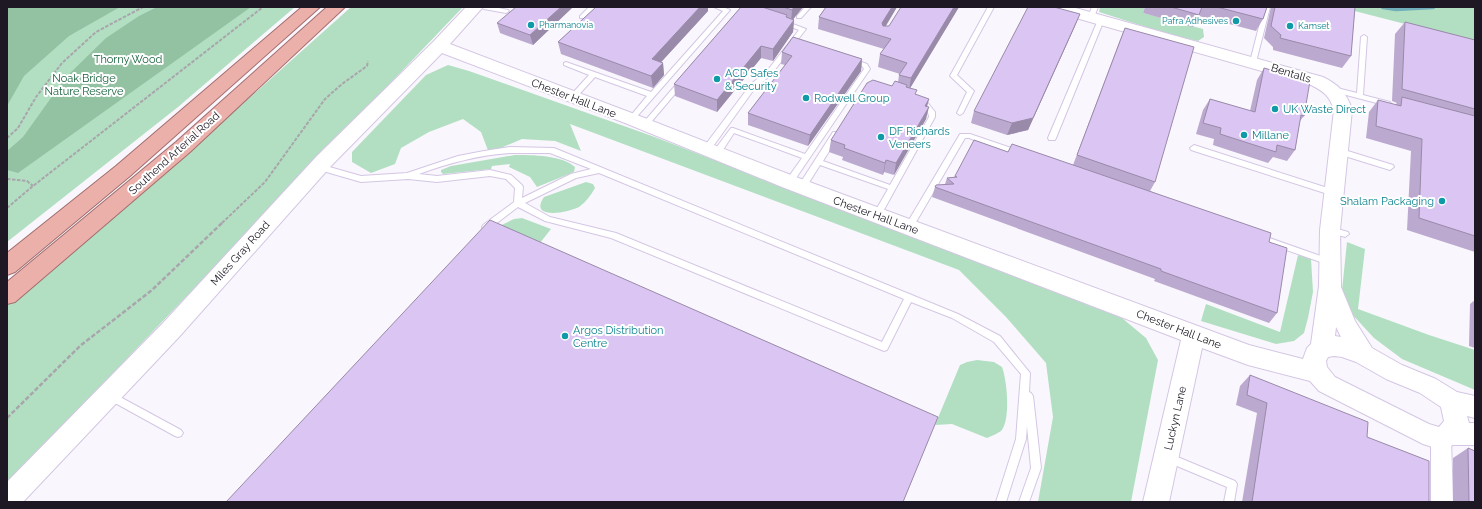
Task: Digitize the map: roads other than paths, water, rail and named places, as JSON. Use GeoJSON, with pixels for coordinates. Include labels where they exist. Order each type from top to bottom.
{"type":"FeatureCollection","features":[{"type":"Feature","properties":{"kind":"highway","name":"Southend Arterial Road"},"geometry":{"type":"LineString","coordinates":[[7,266],[123,171],[312,7]]}},
{"type":"Feature","properties":{"kind":"highway","name":"Southend Arterial Road"},"geometry":{"type":"LineString","coordinates":[[7,295],[177,152],[337,7]]}},
{"type":"Feature","properties":{"kind":"street","name":"Miles Gray Road"},"geometry":{"type":"LineString","coordinates":[[7,500],[171,330],[318,167],[439,46],[475,7]]}},
{"type":"Feature","properties":{"kind":"street","name":"Bentalls"},"geometry":{"type":"LineString","coordinates":[[1065,8],[1096,14],[1317,81],[1333,89]]}},
{"type":"Feature","properties":{"kind":"street","name":"Chester Hall Lane"},"geometry":{"type":"LineString","coordinates":[[439,46],[638,122],[795,185],[1255,357],[1282,365],[1317,372]]}},
{"type":"Feature","properties":{"kind":"street"},"geometry":{"type":"LineString","coordinates":[[1322,348],[1330,286],[1330,263],[1338,232],[1334,193],[1343,110],[1341,98],[1333,89]]}},
{"type":"Feature","properties":{"kind":"street"},"geometry":{"type":"LineString","coordinates":[[1330,286],[1346,325],[1364,355]]}},
{"type":"Feature","properties":{"kind":"street","name":"Luckyn Lane"},"geometry":{"type":"LineString","coordinates":[[1156,502],[1194,334]]}},
{"type":"Feature","properties":{"kind":"street"},"geometry":{"type":"LineString","coordinates":[[1475,407],[1451,401],[1428,386],[1394,372],[1364,355],[1343,347],[1334,346],[1322,348],[1315,355],[1314,361],[1317,372],[1327,384],[1417,430],[1446,436],[1475,434]]}},
{"type":"Feature","properties":{"kind":"street"},"geometry":{"type":"LineString","coordinates":[[1442,502],[1446,436],[1457,422],[1451,401]]}},
{"type":"Feature","properties":{"kind":"lane"},"geometry":{"type":"LineString","coordinates":[[484,7],[506,12]]}},
{"type":"Feature","properties":{"kind":"lane"},"geometry":{"type":"LineString","coordinates":[[582,17],[591,7]]}},
{"type":"Feature","properties":{"kind":"lane"},"geometry":{"type":"LineString","coordinates":[[638,122],[651,96],[727,10],[717,7]]}},
{"type":"Feature","properties":{"kind":"lane"},"geometry":{"type":"LineString","coordinates":[[799,17],[808,7]]}},
{"type":"Feature","properties":{"kind":"lane"},"geometry":{"type":"LineString","coordinates":[[960,113],[971,91],[953,76],[992,7]]}},
{"type":"Feature","properties":{"kind":"lane"},"geometry":{"type":"LineString","coordinates":[[1253,62],[1266,7]]}},
{"type":"Feature","properties":{"kind":"lane"},"geometry":{"type":"LineString","coordinates":[[1052,138],[1096,14]]}},
{"type":"Feature","properties":{"kind":"lane"},"geometry":{"type":"LineString","coordinates":[[711,152],[754,86],[769,73],[803,29],[781,22]]}},
{"type":"Feature","properties":{"kind":"lane"},"geometry":{"type":"LineString","coordinates":[[1360,96],[1364,37]]}},
{"type":"Feature","properties":{"kind":"lane"},"geometry":{"type":"LineString","coordinates":[[795,185],[806,157],[867,69],[865,65],[846,58]]}},
{"type":"Feature","properties":{"kind":"lane"},"geometry":{"type":"LineString","coordinates":[[566,64],[651,96]]}},
{"type":"Feature","properties":{"kind":"lane"},"geometry":{"type":"LineString","coordinates":[[572,98],[594,74]]}},
{"type":"Feature","properties":{"kind":"lane"},"geometry":{"type":"LineString","coordinates":[[638,122],[686,76]]}},
{"type":"Feature","properties":{"kind":"lane"},"geometry":{"type":"LineString","coordinates":[[1333,89],[1398,106]]}},
{"type":"Feature","properties":{"kind":"lane"},"geometry":{"type":"LineString","coordinates":[[877,215],[932,117],[932,112],[919,97],[912,95]]}},
{"type":"Feature","properties":{"kind":"lane"},"geometry":{"type":"LineString","coordinates":[[711,152],[733,130],[806,157]]}},
{"type":"Feature","properties":{"kind":"lane"},"geometry":{"type":"LineString","coordinates":[[795,185],[818,162],[838,130]]}},
{"type":"Feature","properties":{"kind":"lane"},"geometry":{"type":"LineString","coordinates":[[909,227],[963,136],[970,136],[1030,157]]}},
{"type":"Feature","properties":{"kind":"lane"},"geometry":{"type":"LineString","coordinates":[[1194,148],[1334,193]]}},
{"type":"Feature","properties":{"kind":"lane"},"geometry":{"type":"LineString","coordinates":[[408,176],[438,164],[490,153],[510,150],[551,150],[955,316],[998,339],[1026,373],[1036,468],[1024,502]]}},
{"type":"Feature","properties":{"kind":"lane"},"geometry":{"type":"LineString","coordinates":[[1338,151],[1390,167]]}},
{"type":"Feature","properties":{"kind":"lane"},"geometry":{"type":"LineString","coordinates":[[818,162],[892,188]]}},
{"type":"Feature","properties":{"kind":"lane"},"geometry":{"type":"LineString","coordinates":[[318,167],[361,178],[408,176],[437,179],[490,173],[508,177],[519,187],[518,203]]}},
{"type":"Feature","properties":{"kind":"lane"},"geometry":{"type":"LineString","coordinates":[[478,236],[489,224],[518,203],[574,176],[600,170]]}},
{"type":"Feature","properties":{"kind":"lane"},"geometry":{"type":"LineString","coordinates":[[518,203],[548,219],[613,235],[884,347],[909,297]]}},
{"type":"Feature","properties":{"kind":"lane"},"geometry":{"type":"LineString","coordinates":[[1254,236],[1330,263]]}},
{"type":"Feature","properties":{"kind":"lane"},"geometry":{"type":"LineString","coordinates":[[1001,502],[1021,438],[1026,373]]}},
{"type":"Feature","properties":{"kind":"lane"},"geometry":{"type":"LineString","coordinates":[[109,395],[178,433]]}},
{"type":"Feature","properties":{"kind":"lane"},"geometry":{"type":"LineString","coordinates":[[1166,457],[1232,484],[1229,502]]}},
{"type":"Feature","properties":{"kind":"waterway"},"geometry":{"type":"LineString","coordinates":[[1383,7],[1396,9],[1433,7]]}},
{"type":"Feature","properties":{"kind":"place","name":"Pafra Adhesives"},"geometry":{"type":"Point","coordinates":[1236,21]}},
{"type":"Feature","properties":{"kind":"place","name":"Pharmanovia"},"geometry":{"type":"Point","coordinates":[531,25]}},
{"type":"Feature","properties":{"kind":"place","name":"Kamset"},"geometry":{"type":"Point","coordinates":[1290,26]}},
{"type":"Feature","properties":{"kind":"place","name":"ACD Safes & Security"},"geometry":{"type":"Point","coordinates":[717,79]}},
{"type":"Feature","properties":{"kind":"place","name":"Rodwell Group"},"geometry":{"type":"Point","coordinates":[806,98]}},
{"type":"Feature","properties":{"kind":"place","name":"UK Waste Direct"},"geometry":{"type":"Point","coordinates":[1275,109]}},
{"type":"Feature","properties":{"kind":"place","name":"Millane"},"geometry":{"type":"Point","coordinates":[1244,135]}},
{"type":"Feature","properties":{"kind":"place","name":"DF Richards Veneers"},"geometry":{"type":"Point","coordinates":[881,137]}},
{"type":"Feature","properties":{"kind":"place","name":"Shalam Packaging"},"geometry":{"type":"Point","coordinates":[1442,201]}},
{"type":"Feature","properties":{"kind":"place","name":"Argos Distribution Centre"},"geometry":{"type":"Point","coordinates":[565,336]}},
{"type":"Feature","properties":{"kind":"park label","name":"Thorny Wood"},"geometry":{"type":"Point","coordinates":[128,59]}},
{"type":"Feature","properties":{"kind":"park label","name":"Noak Bridge Nature Reserve"},"geometry":{"type":"Point","coordinates":[84,84]}}]}
